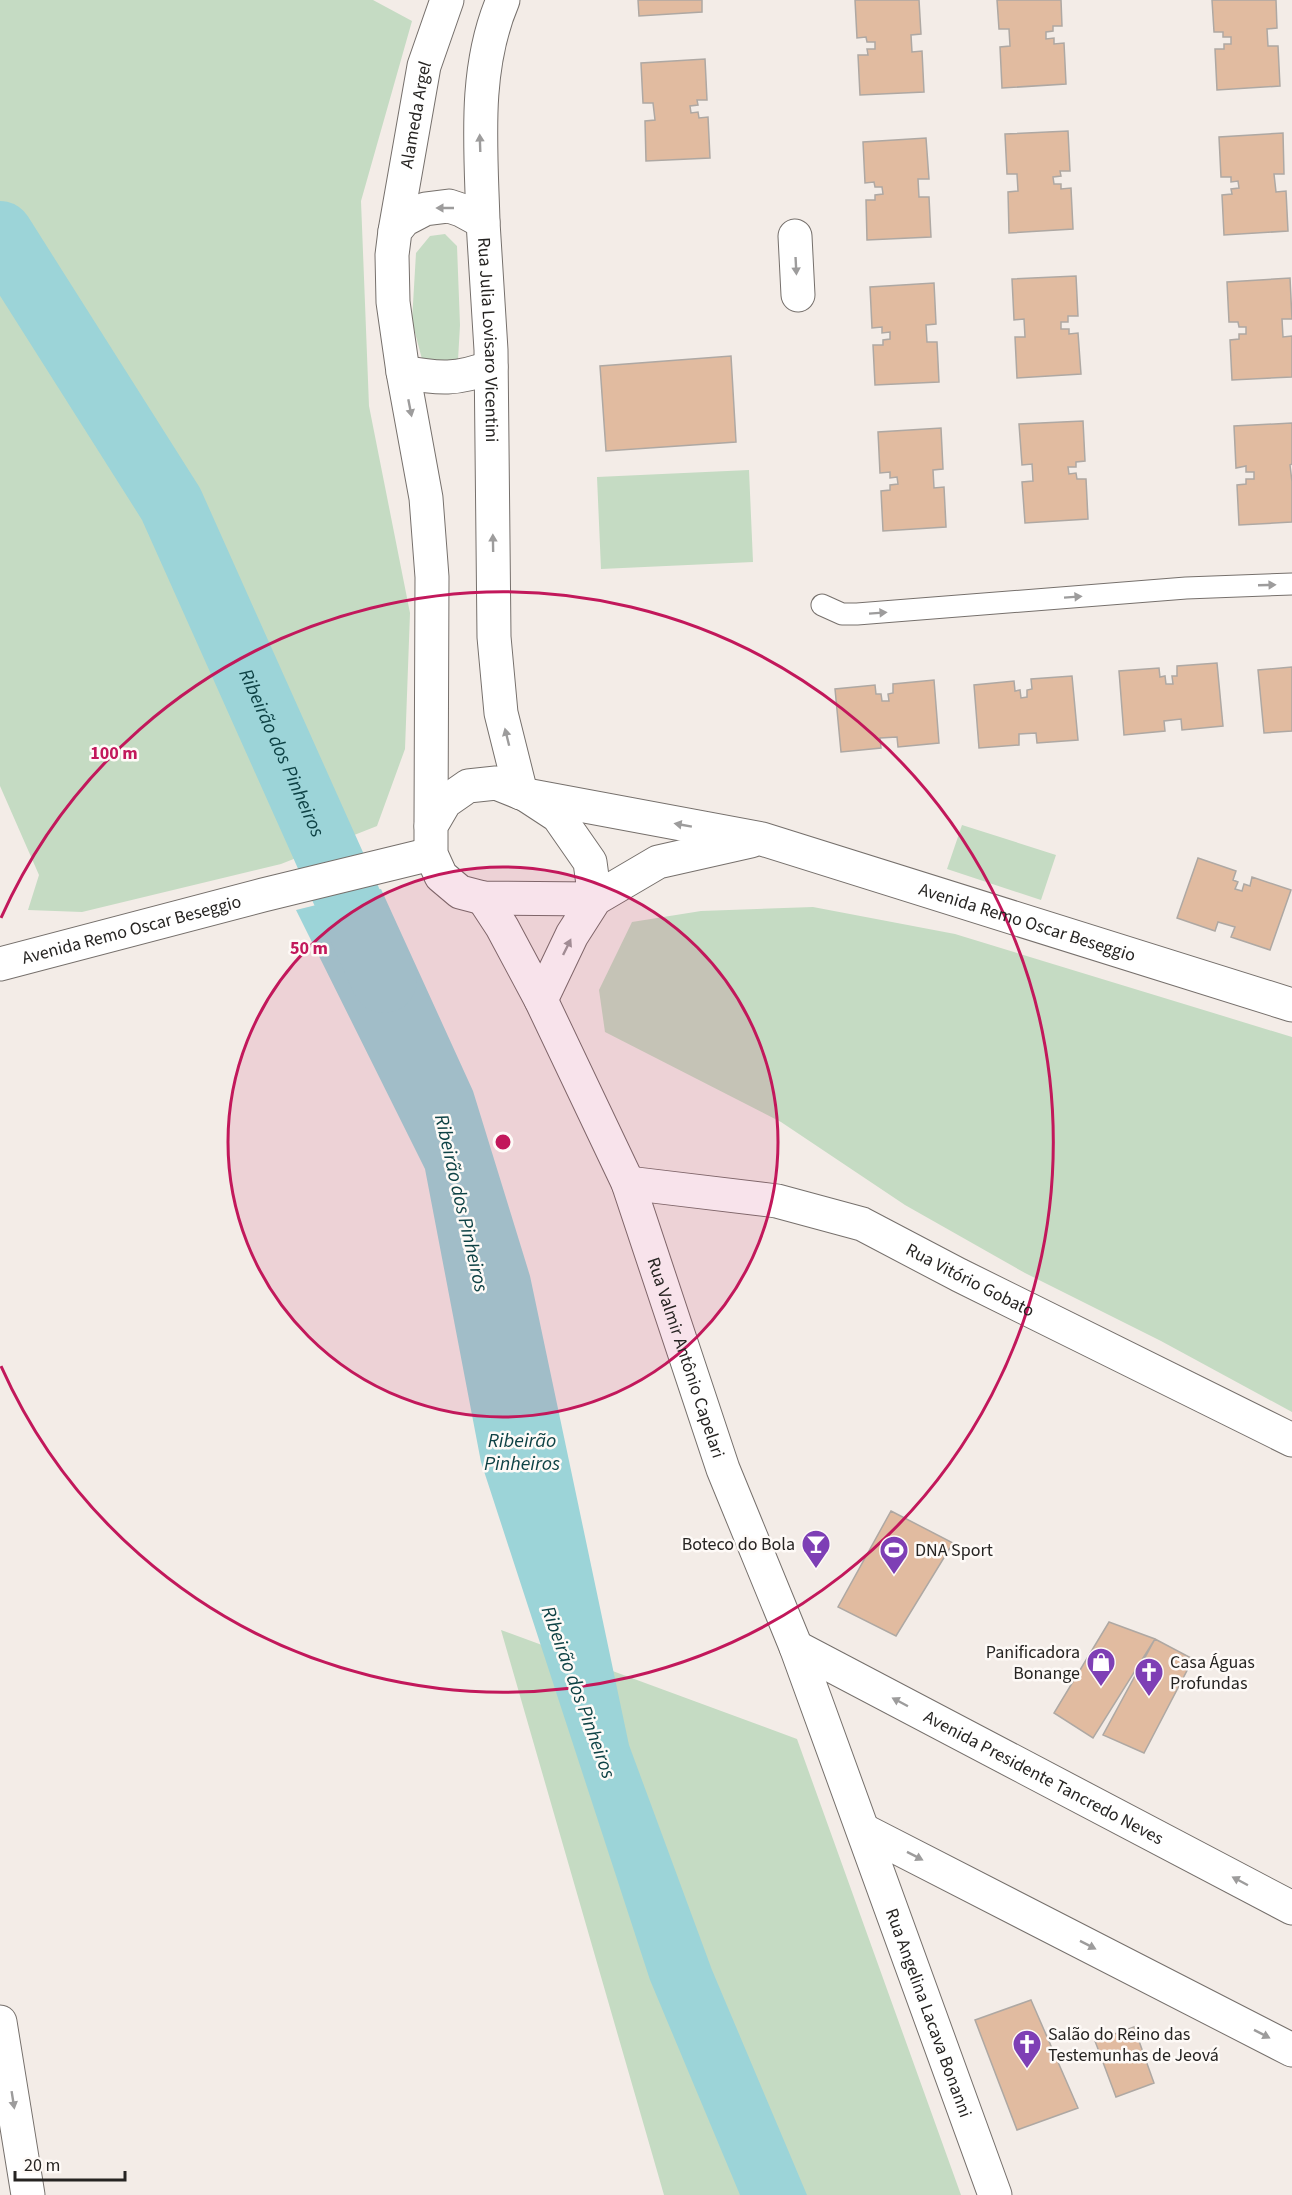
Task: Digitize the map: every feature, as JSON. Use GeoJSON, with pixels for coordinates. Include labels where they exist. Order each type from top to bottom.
{"type":"FeatureCollection","features":[{"type":"Feature","properties":{"kind":"street","name":"Alameda Argel"},"geometry":{"type":"LineString","coordinates":[[395,231],[424,66],[447,0]]}},
{"type":"Feature","properties":{"kind":"street"},"geometry":{"type":"LineString","coordinates":[[483,222],[480,119],[484,68],[503,0]]}},
{"type":"Feature","properties":{"kind":"street","name":"Rua Julia Lovisaro Vicentini"},"geometry":{"type":"LineString","coordinates":[[395,231],[404,220],[413,214],[425,209],[449,206],[483,222],[491,367],[494,637],[501,713],[524,794]]}},
{"type":"Feature","properties":{"kind":"street"},"geometry":{"type":"LineString","coordinates":[[395,231],[392,255],[393,302],[426,498],[432,577],[431,840],[441,876],[460,892],[483,898],[595,899],[590,862],[558,816],[524,794],[496,783],[468,786],[445,802],[431,840]]}},
{"type":"Feature","properties":{"kind":"street"},"geometry":{"type":"LineString","coordinates":[[795,236],[798,295]]}},
{"type":"Feature","properties":{"kind":"street"},"geometry":{"type":"LineString","coordinates":[[403,372],[449,378],[468,376],[491,367]]}},
{"type":"Feature","properties":{"kind":"street","name":"Avenida Remo Oscar Beseggio"},"geometry":{"type":"LineString","coordinates":[[524,794],[762,839],[1292,1005]]}},
{"type":"Feature","properties":{"kind":"street","name":"Avenida Remo Oscar Beseggio"},"geometry":{"type":"LineString","coordinates":[[542,1000],[573,935],[595,899],[658,862],[762,839]]}},
{"type":"Feature","properties":{"kind":"street","name":"Avenida Remo Oscar Beseggio"},"geometry":{"type":"LineString","coordinates":[[0,964],[379,867],[431,840]]}},
{"type":"Feature","properties":{"kind":"street","name":"Rua Valmir Antônio Capelari"},"geometry":{"type":"LineString","coordinates":[[483,898],[502,927],[542,1000],[628,1183],[723,1469],[796,1647],[863,1830]]}},
{"type":"Feature","properties":{"kind":"street","name":"Rua Vitório Gobato"},"geometry":{"type":"LineString","coordinates":[[628,1183],[777,1202],[862,1224],[959,1275],[1292,1440]]}},
{"type":"Feature","properties":{"kind":"street","name":"Avenida Presidente Tancredo Neves"},"geometry":{"type":"LineString","coordinates":[[796,1647],[1292,1908]]}},
{"type":"Feature","properties":{"kind":"street"},"geometry":{"type":"LineString","coordinates":[[863,1830],[1292,2050]]}},
{"type":"Feature","properties":{"kind":"street","name":"Rua Angelina Lacava Bonanni"},"geometry":{"type":"LineString","coordinates":[[863,1830],[995,2195]]}},
{"type":"Feature","properties":{"kind":"street"},"geometry":{"type":"LineString","coordinates":[[0,2022],[28,2195]]}},
{"type":"Feature","properties":{"kind":"lane"},"geometry":{"type":"LineString","coordinates":[[822,605],[842,614],[856,614],[1186,588],[1292,584]]}},
{"type":"Feature","properties":{"kind":"green space"},"geometry":{"type":"Polygon","coordinates":[[[0,0],[373,0],[412,21],[361,201],[369,406],[410,613],[405,749],[377,826],[281,864],[82,912],[28,910],[39,875],[0,786],[0,0]]]}},
{"type":"Feature","properties":{"kind":"green space"},"geometry":{"type":"Polygon","coordinates":[[[445,234],[457,246],[460,325],[458,360],[423,363],[412,321],[416,253],[430,236],[445,234]]]}},
{"type":"Feature","properties":{"kind":"green space"},"geometry":{"type":"Polygon","coordinates":[[[749,470],[753,562],[601,569],[597,477],[749,470]]]}},
{"type":"Feature","properties":{"kind":"green space"},"geometry":{"type":"Polygon","coordinates":[[[962,825],[1056,855],[1041,900],[947,869],[962,825]]]}},
{"type":"Feature","properties":{"kind":"green space"},"geometry":{"type":"Polygon","coordinates":[[[813,907],[955,934],[1292,1037],[1292,1412],[1161,1341],[1025,1273],[905,1205],[781,1122],[605,1032],[599,990],[632,922],[701,911],[813,907]]]}},
{"type":"Feature","properties":{"kind":"green space"},"geometry":{"type":"Polygon","coordinates":[[[501,1630],[797,1739],[961,2195],[664,2195],[501,1630]]]}},
{"type":"Feature","properties":{"kind":"water","name":"Ribeirão Pinheiros"},"geometry":{"type":"Polygon","coordinates":[[[381,889],[473,1091],[530,1276],[629,1745],[712,1970],[807,2195],[740,2195],[650,1980],[481,1462],[425,1169],[296,910],[381,889]]]}},
{"type":"Feature","properties":{"kind":"building"},"geometry":{"type":"Polygon","coordinates":[[[638,0],[702,0],[702,12],[639,16],[638,0]]]}},
{"type":"Feature","properties":{"kind":"building"},"geometry":{"type":"Polygon","coordinates":[[[855,0],[919,0],[921,34],[911,35],[912,52],[922,51],[924,92],[860,95],[858,55],[868,55],[867,49],[875,49],[875,42],[867,42],[866,37],[857,38],[855,0]]]}},
{"type":"Feature","properties":{"kind":"building"},"geometry":{"type":"Polygon","coordinates":[[[997,0],[1061,0],[1062,26],[1053,26],[1053,31],[1046,32],[1046,39],[1054,38],[1054,44],[1064,43],[1066,84],[1002,88],[1000,47],[1010,46],[1009,29],[999,29],[997,0]]]}},
{"type":"Feature","properties":{"kind":"building"},"geometry":{"type":"Polygon","coordinates":[[[1212,0],[1276,0],[1277,28],[1267,29],[1268,46],[1278,46],[1280,86],[1217,90],[1215,49],[1224,49],[1224,44],[1231,44],[1231,37],[1223,37],[1223,32],[1214,32],[1212,0]]]}},
{"type":"Feature","properties":{"kind":"building"},"geometry":{"type":"Polygon","coordinates":[[[705,59],[707,100],[697,100],[698,105],[690,106],[691,113],[698,112],[699,118],[708,117],[710,158],[646,161],[645,121],[655,120],[653,103],[643,103],[641,63],[705,59]]]}},
{"type":"Feature","properties":{"kind":"building"},"geometry":{"type":"Polygon","coordinates":[[[1068,131],[1070,171],[1060,171],[1061,176],[1053,177],[1054,184],[1061,184],[1061,189],[1071,188],[1073,229],[1009,233],[1008,192],[1018,191],[1017,174],[1007,174],[1005,134],[1068,131]]]}},
{"type":"Feature","properties":{"kind":"building"},"geometry":{"type":"Polygon","coordinates":[[[1283,133],[1284,174],[1274,174],[1276,192],[1286,191],[1288,231],[1224,235],[1222,195],[1232,194],[1231,189],[1239,188],[1238,181],[1231,182],[1231,177],[1221,177],[1219,137],[1283,133]]]}},
{"type":"Feature","properties":{"kind":"building"},"geometry":{"type":"Polygon","coordinates":[[[926,138],[929,179],[918,179],[919,197],[929,197],[931,237],[867,240],[866,200],[875,200],[875,195],[883,194],[882,187],[875,187],[874,182],[865,183],[863,142],[926,138]]]}},
{"type":"Feature","properties":{"kind":"building"},"geometry":{"type":"Polygon","coordinates":[[[1076,276],[1078,316],[1068,316],[1068,322],[1061,322],[1061,329],[1069,329],[1069,334],[1078,333],[1081,374],[1017,378],[1015,337],[1025,337],[1024,319],[1014,320],[1012,279],[1076,276]]]}},
{"type":"Feature","properties":{"kind":"building"},"geometry":{"type":"Polygon","coordinates":[[[1290,278],[1292,319],[1282,319],[1283,337],[1292,336],[1292,377],[1232,380],[1230,340],[1239,339],[1239,334],[1246,334],[1246,327],[1239,327],[1238,322],[1229,322],[1227,282],[1290,278]]]}},
{"type":"Feature","properties":{"kind":"building"},"geometry":{"type":"Polygon","coordinates":[[[934,283],[936,324],[926,325],[927,342],[937,342],[939,382],[875,385],[873,345],[883,345],[883,340],[890,339],[890,332],[882,333],[882,327],[872,328],[870,287],[934,283]]]}},
{"type":"Feature","properties":{"kind":"building"},"geometry":{"type":"Polygon","coordinates":[[[731,356],[736,442],[606,451],[600,366],[731,356]]]}},
{"type":"Feature","properties":{"kind":"building"},"geometry":{"type":"Polygon","coordinates":[[[1083,421],[1085,461],[1076,462],[1076,467],[1068,467],[1069,474],[1076,473],[1077,479],[1086,479],[1088,519],[1025,523],[1022,482],[1033,481],[1032,464],[1022,465],[1019,424],[1083,421]]]}},
{"type":"Feature","properties":{"kind":"building"},"geometry":{"type":"Polygon","coordinates":[[[1292,423],[1292,464],[1290,465],[1292,522],[1239,525],[1237,485],[1246,484],[1246,479],[1254,479],[1254,472],[1246,472],[1246,466],[1236,468],[1234,426],[1292,423]]]}},
{"type":"Feature","properties":{"kind":"building"},"geometry":{"type":"Polygon","coordinates":[[[941,428],[943,469],[933,470],[934,488],[944,487],[946,527],[883,531],[881,491],[890,490],[890,485],[898,484],[897,477],[890,478],[890,472],[880,473],[878,432],[941,428]]]}},
{"type":"Feature","properties":{"kind":"building"},"geometry":{"type":"Polygon","coordinates":[[[1217,663],[1223,726],[1182,730],[1181,719],[1164,721],[1165,731],[1124,735],[1119,671],[1159,668],[1160,677],[1165,676],[1166,684],[1173,684],[1172,676],[1177,676],[1177,666],[1217,663]]]}},
{"type":"Feature","properties":{"kind":"building"},"geometry":{"type":"Polygon","coordinates":[[[1292,667],[1292,731],[1264,733],[1258,670],[1292,667]]]}},
{"type":"Feature","properties":{"kind":"building"},"geometry":{"type":"Polygon","coordinates":[[[1072,676],[1078,740],[1037,743],[1036,733],[1019,734],[1019,745],[979,748],[974,685],[1014,681],[1015,691],[1020,690],[1021,698],[1027,697],[1027,690],[1032,689],[1031,679],[1072,676]]]}},
{"type":"Feature","properties":{"kind":"building"},"geometry":{"type":"Polygon","coordinates":[[[934,680],[939,743],[898,747],[897,737],[880,738],[881,748],[841,752],[835,689],[875,685],[876,694],[881,694],[882,701],[889,701],[888,694],[893,693],[893,684],[934,680]]]}},
{"type":"Feature","properties":{"kind":"building"},"geometry":{"type":"Polygon","coordinates":[[[1198,858],[1236,871],[1233,880],[1238,882],[1235,889],[1242,891],[1244,884],[1250,886],[1252,877],[1291,890],[1270,950],[1231,937],[1235,927],[1218,922],[1215,931],[1177,918],[1198,858]]]}},
{"type":"Feature","properties":{"kind":"building","name":"DNA Sport"},"geometry":{"type":"Polygon","coordinates":[[[891,1511],[953,1543],[896,1636],[838,1607],[891,1511]]]}},
{"type":"Feature","properties":{"kind":"building"},"geometry":{"type":"Polygon","coordinates":[[[1109,1622],[1155,1639],[1093,1738],[1054,1713],[1109,1622]]]}},
{"type":"Feature","properties":{"kind":"building","name":"Casa Águas Profundas"},"geometry":{"type":"Polygon","coordinates":[[[1155,1639],[1193,1659],[1144,1753],[1103,1735],[1155,1639]]]}},
{"type":"Feature","properties":{"kind":"building","name":"Salão do Reino das Testemunhas de Jeová"},"geometry":{"type":"Polygon","coordinates":[[[1031,2000],[1078,2108],[1017,2130],[975,2020],[1031,2000]]]}},
{"type":"Feature","properties":{"kind":"building"},"geometry":{"type":"Polygon","coordinates":[[[1134,2027],[1154,2083],[1116,2097],[1095,2041],[1134,2027]]]}},
{"type":"Feature","properties":{"kind":"waterway","name":"Ribeirão dos Pinheiros"},"geometry":{"type":"LineString","coordinates":[[0,234],[171,504],[384,980]]}},
{"type":"Feature","properties":{"kind":"place","name":"Boteco do Bola"},"geometry":{"type":"Point","coordinates":[816,1570]}},
{"type":"Feature","properties":{"kind":"place","name":"DNA Sport"},"geometry":{"type":"Point","coordinates":[894,1576]}},
{"type":"Feature","properties":{"kind":"place","name":"Panificadora Bonange"},"geometry":{"type":"Point","coordinates":[1101,1688]}},
{"type":"Feature","properties":{"kind":"place","name":"Casa Águas Profundas"},"geometry":{"type":"Point","coordinates":[1149,1698]}},
{"type":"Feature","properties":{"kind":"place","name":"Salão do Reino das Testemunhas de Jeová"},"geometry":{"type":"Point","coordinates":[1027,2070]}}]}
